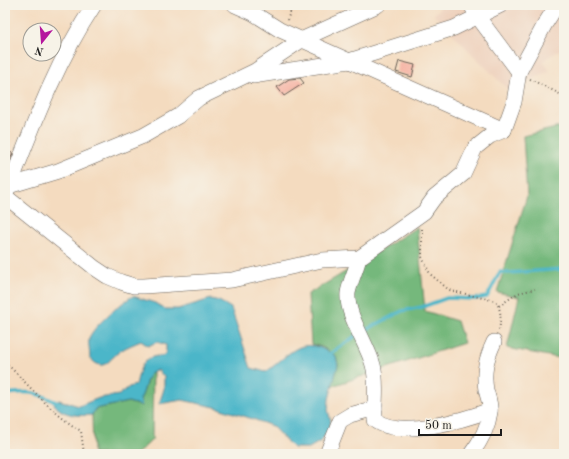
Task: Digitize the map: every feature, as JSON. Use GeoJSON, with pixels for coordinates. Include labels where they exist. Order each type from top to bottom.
{"type":"FeatureCollection","features":[{"type":"Feature","properties":{"kind":"street"},"geometry":{"type":"LineString","coordinates":[[6,190],[51,82],[73,39],[94,5]]}},
{"type":"Feature","properties":{"kind":"street"},"geometry":{"type":"LineString","coordinates":[[235,5],[253,13],[280,30],[504,130]]}},
{"type":"Feature","properties":{"kind":"street"},"geometry":{"type":"LineString","coordinates":[[6,190],[58,171],[143,136],[178,116],[199,98],[244,77],[303,39],[378,5]]}},
{"type":"Feature","properties":{"kind":"street"},"geometry":{"type":"LineString","coordinates":[[244,77],[349,61],[454,28],[475,11],[501,5]]}},
{"type":"Feature","properties":{"kind":"street"},"geometry":{"type":"LineString","coordinates":[[6,190],[107,276],[134,286],[232,280],[322,260],[359,258],[424,212],[434,198],[463,174],[475,148],[490,136],[504,130],[514,102],[519,72],[544,24],[557,5]]}},
{"type":"Feature","properties":{"kind":"street"},"geometry":{"type":"LineString","coordinates":[[475,11],[519,72]]}},
{"type":"Feature","properties":{"kind":"street"},"geometry":{"type":"LineString","coordinates":[[359,258],[349,288],[349,306],[352,317],[361,333],[373,364],[375,374],[375,420],[381,425],[420,427],[451,423],[490,410]]}},
{"type":"Feature","properties":{"kind":"street"},"geometry":{"type":"LineString","coordinates":[[471,454],[480,442],[487,428],[490,410],[484,377],[487,357],[494,342]]}},
{"type":"Feature","properties":{"kind":"street"},"geometry":{"type":"LineString","coordinates":[[327,454],[340,421],[350,415],[375,408]]}},
{"type":"Feature","properties":{"kind":"path"},"geometry":{"type":"LineString","coordinates":[[519,72],[542,86],[564,96]]}},
{"type":"Feature","properties":{"kind":"path"},"geometry":{"type":"LineString","coordinates":[[424,212],[422,257],[430,274],[449,290],[494,301],[499,306],[501,317],[499,329],[494,342]]}},
{"type":"Feature","properties":{"kind":"path"},"geometry":{"type":"LineString","coordinates":[[499,306],[518,293],[535,289]]}},
{"type":"Feature","properties":{"kind":"path"},"geometry":{"type":"LineString","coordinates":[[5,362],[50,409],[63,420],[81,431],[84,454]]}},
{"type":"Feature","properties":{"kind":"shaded area"},"geometry":{"type":"Polygon","coordinates":[[[442,5],[564,5],[564,47],[543,61],[550,71],[508,90],[434,15],[442,5]]]}},
{"type":"Feature","properties":{"kind":"green space"},"geometry":{"type":"Polygon","coordinates":[[[564,126],[564,359],[507,348],[519,297],[497,292],[527,196],[523,136],[564,126]]]}},
{"type":"Feature","properties":{"kind":"green space"},"geometry":{"type":"Polygon","coordinates":[[[417,227],[425,311],[457,321],[464,343],[332,386],[338,365],[336,356],[322,347],[311,344],[308,294],[417,227]]]}},
{"type":"Feature","properties":{"kind":"green space"},"geometry":{"type":"Polygon","coordinates":[[[153,371],[152,440],[137,454],[93,454],[92,415],[95,409],[128,402],[142,406],[140,399],[148,377],[153,371]]]}},
{"type":"Feature","properties":{"kind":"water"},"geometry":{"type":"Polygon","coordinates":[[[133,296],[155,303],[165,309],[178,309],[211,299],[219,301],[231,308],[251,368],[266,372],[291,352],[306,346],[314,346],[324,349],[336,356],[338,365],[329,399],[328,410],[331,422],[328,431],[321,441],[309,448],[293,448],[272,426],[253,419],[215,407],[182,400],[159,404],[164,389],[164,377],[158,370],[150,374],[148,378],[140,399],[142,406],[128,402],[95,409],[92,415],[76,415],[66,413],[58,408],[54,404],[59,400],[79,406],[99,398],[119,395],[129,387],[136,385],[141,368],[147,360],[156,356],[163,356],[166,352],[166,345],[157,342],[148,346],[141,341],[120,351],[103,365],[95,363],[90,358],[89,339],[95,328],[133,296]]]}},
{"type":"Feature","properties":{"kind":"building"},"geometry":{"type":"Polygon","coordinates":[[[399,61],[415,65],[412,77],[396,72],[399,61]]]}},
{"type":"Feature","properties":{"kind":"building"},"geometry":{"type":"Polygon","coordinates":[[[300,78],[304,83],[284,96],[277,87],[289,79],[300,78]]]}},
{"type":"Feature","properties":{"kind":"building"},"geometry":{"type":"Polygon","coordinates":[[[5,152],[13,153],[9,163],[5,162],[5,152]]]}},
{"type":"Feature","properties":{"kind":"waterway"},"geometry":{"type":"LineString","coordinates":[[362,332],[402,311],[422,307],[447,298],[475,299],[487,297],[500,272],[508,273],[564,269]]}},
{"type":"Feature","properties":{"kind":"waterway"},"geometry":{"type":"LineString","coordinates":[[328,355],[357,335]]}},
{"type":"Feature","properties":{"kind":"waterway"},"geometry":{"type":"LineString","coordinates":[[5,394],[22,392],[34,393],[61,404]]}}]}
